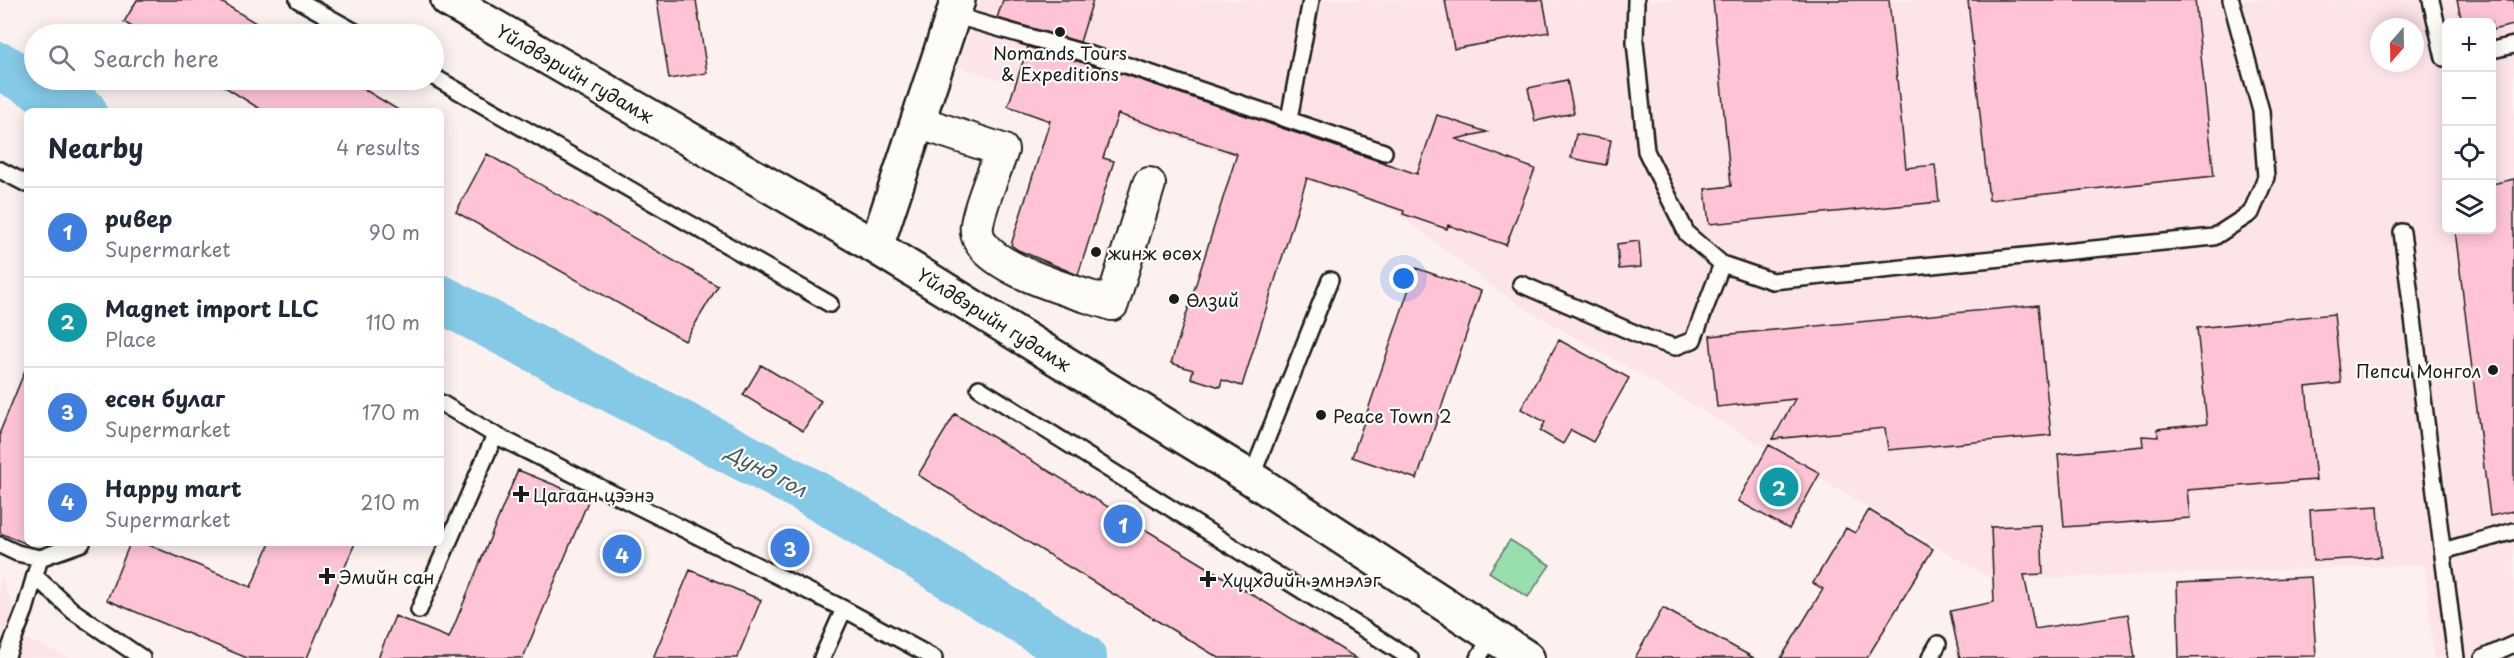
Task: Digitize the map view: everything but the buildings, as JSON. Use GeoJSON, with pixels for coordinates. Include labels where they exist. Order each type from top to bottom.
{"type":"FeatureCollection","features":[{"type":"Feature","properties":{"kind":"main road","name":"Yйлдвэрийн гудамж"},"geometry":{"type":"LineString","coordinates":[[448,0],[876,247],[1251,478],[1485,647],[1527,658]]}},
{"type":"Feature","properties":{"kind":"main road"},"geometry":{"type":"LineString","coordinates":[[876,247],[955,7]]}},
{"type":"Feature","properties":{"kind":"street"},"geometry":{"type":"LineString","coordinates":[[918,122],[1002,150],[976,226],[983,248],[1010,268],[1112,304],[1149,184]]}},
{"type":"Feature","properties":{"kind":"lane"},"geometry":{"type":"LineString","coordinates":[[298,0],[340,24]]}},
{"type":"Feature","properties":{"kind":"lane"},"geometry":{"type":"LineString","coordinates":[[1289,119],[1311,0]]}},
{"type":"Feature","properties":{"kind":"lane"},"geometry":{"type":"LineString","coordinates":[[1636,0],[1635,42],[1646,151],[1687,234],[1722,264],[1772,281],[2214,237],[2251,213],[2266,177],[2261,111],[2231,0]]}},
{"type":"Feature","properties":{"kind":"lane"},"geometry":{"type":"LineString","coordinates":[[2431,0],[2442,49]]}},
{"type":"Feature","properties":{"kind":"lane"},"geometry":{"type":"LineString","coordinates":[[955,7],[1384,152]]}},
{"type":"Feature","properties":{"kind":"lane"},"geometry":{"type":"LineString","coordinates":[[2496,49],[2514,45]]}},
{"type":"Feature","properties":{"kind":"lane"},"geometry":{"type":"LineString","coordinates":[[444,83],[830,304]]}},
{"type":"Feature","properties":{"kind":"lane"},"geometry":{"type":"LineString","coordinates":[[0,170],[24,182]]}},
{"type":"Feature","properties":{"kind":"lane"},"geometry":{"type":"LineString","coordinates":[[2402,232],[2456,658]]}},
{"type":"Feature","properties":{"kind":"lane"},"geometry":{"type":"LineString","coordinates":[[1521,284],[1646,338],[1675,347],[1694,340],[1722,264]]}},
{"type":"Feature","properties":{"kind":"lane"},"geometry":{"type":"LineString","coordinates":[[1251,478],[1330,280]]}},
{"type":"Feature","properties":{"kind":"lane"},"geometry":{"type":"LineString","coordinates":[[979,388],[1410,658]]}},
{"type":"Feature","properties":{"kind":"lane"},"geometry":{"type":"LineString","coordinates":[[444,405],[495,435],[844,609],[934,658]]}},
{"type":"Feature","properties":{"kind":"lane"},"geometry":{"type":"LineString","coordinates":[[419,610],[495,435]]}},
{"type":"Feature","properties":{"kind":"lane"},"geometry":{"type":"LineString","coordinates":[[2443,551],[2514,531]]}},
{"type":"Feature","properties":{"kind":"lane"},"geometry":{"type":"LineString","coordinates":[[0,545],[17,553],[40,558],[74,546]]}},
{"type":"Feature","properties":{"kind":"lane"},"geometry":{"type":"LineString","coordinates":[[6,658],[25,610],[40,558]]}},
{"type":"Feature","properties":{"kind":"lane"},"geometry":{"type":"LineString","coordinates":[[34,576],[73,611],[142,658]]}},
{"type":"Feature","properties":{"kind":"lane"},"geometry":{"type":"LineString","coordinates":[[822,658],[844,609]]}},
{"type":"Feature","properties":{"kind":"lane"},"geometry":{"type":"LineString","coordinates":[[2483,658],[2514,644]]}},
{"type":"Feature","properties":{"kind":"lane"},"geometry":{"type":"LineString","coordinates":[[1930,658],[1938,645]]}},
{"type":"Feature","properties":{"kind":"shaded area"},"geometry":{"type":"Polygon","coordinates":[[[980,0],[2514,0],[2514,651],[2497,658],[2433,658],[2425,565],[1994,580],[1508,298],[1392,209],[958,66],[980,0]]]}},
{"type":"Feature","properties":{"kind":"shaded area"},"geometry":{"type":"Polygon","coordinates":[[[0,574],[25,638],[70,658],[0,658],[0,574]]]}},
{"type":"Feature","properties":{"kind":"green space"},"geometry":{"type":"Polygon","coordinates":[[[1510,540],[1550,565],[1528,597],[1489,572],[1510,540]]]}},
{"type":"Feature","properties":{"kind":"waterway","name":"Дунд гол"},"geometry":{"type":"LineString","coordinates":[[0,66],[24,79]]}},
{"type":"Feature","properties":{"kind":"waterway","name":"Дунд гол"},"geometry":{"type":"LineString","coordinates":[[44,90],[77,108]]}},
{"type":"Feature","properties":{"kind":"waterway","name":"Дунд гол"},"geometry":{"type":"LineString","coordinates":[[444,301],[807,490],[919,556],[1083,658]]}},
{"type":"Feature","properties":{"kind":"place","name":"Nomands Tours & Expeditions"},"geometry":{"type":"Point","coordinates":[1060,32]}},
{"type":"Feature","properties":{"kind":"place","name":"жинж өсөх"},"geometry":{"type":"Point","coordinates":[1096,252]}},
{"type":"Feature","properties":{"kind":"place","name":"Өлзий"},"geometry":{"type":"Point","coordinates":[1174,299]}},
{"type":"Feature","properties":{"kind":"place","name":"Пепси Монгол"},"geometry":{"type":"Point","coordinates":[2493,370]}},
{"type":"Feature","properties":{"kind":"place","name":"Peace Town 2"},"geometry":{"type":"Point","coordinates":[1321,415]}},
{"type":"Feature","properties":{"kind":"place","name":"Magnet import LLC"},"geometry":{"type":"Point","coordinates":[1779,487]}},
{"type":"Feature","properties":{"kind":"place","name":"Цагаан цээнэ"},"geometry":{"type":"Point","coordinates":[521,494]}},
{"type":"Feature","properties":{"kind":"place","name":"ривер"},"geometry":{"type":"Point","coordinates":[1123,524]}},
{"type":"Feature","properties":{"kind":"place","name":"есөн булаг"},"geometry":{"type":"Point","coordinates":[790,548]}},
{"type":"Feature","properties":{"kind":"place","name":"Happy mart"},"geometry":{"type":"Point","coordinates":[622,554]}},
{"type":"Feature","properties":{"kind":"place","name":"Эмийн сан"},"geometry":{"type":"Point","coordinates":[327,576]}},
{"type":"Feature","properties":{"kind":"place","name":"Хүүхдийн эмнэлэг"},"geometry":{"type":"Point","coordinates":[1208,579]}}]}
